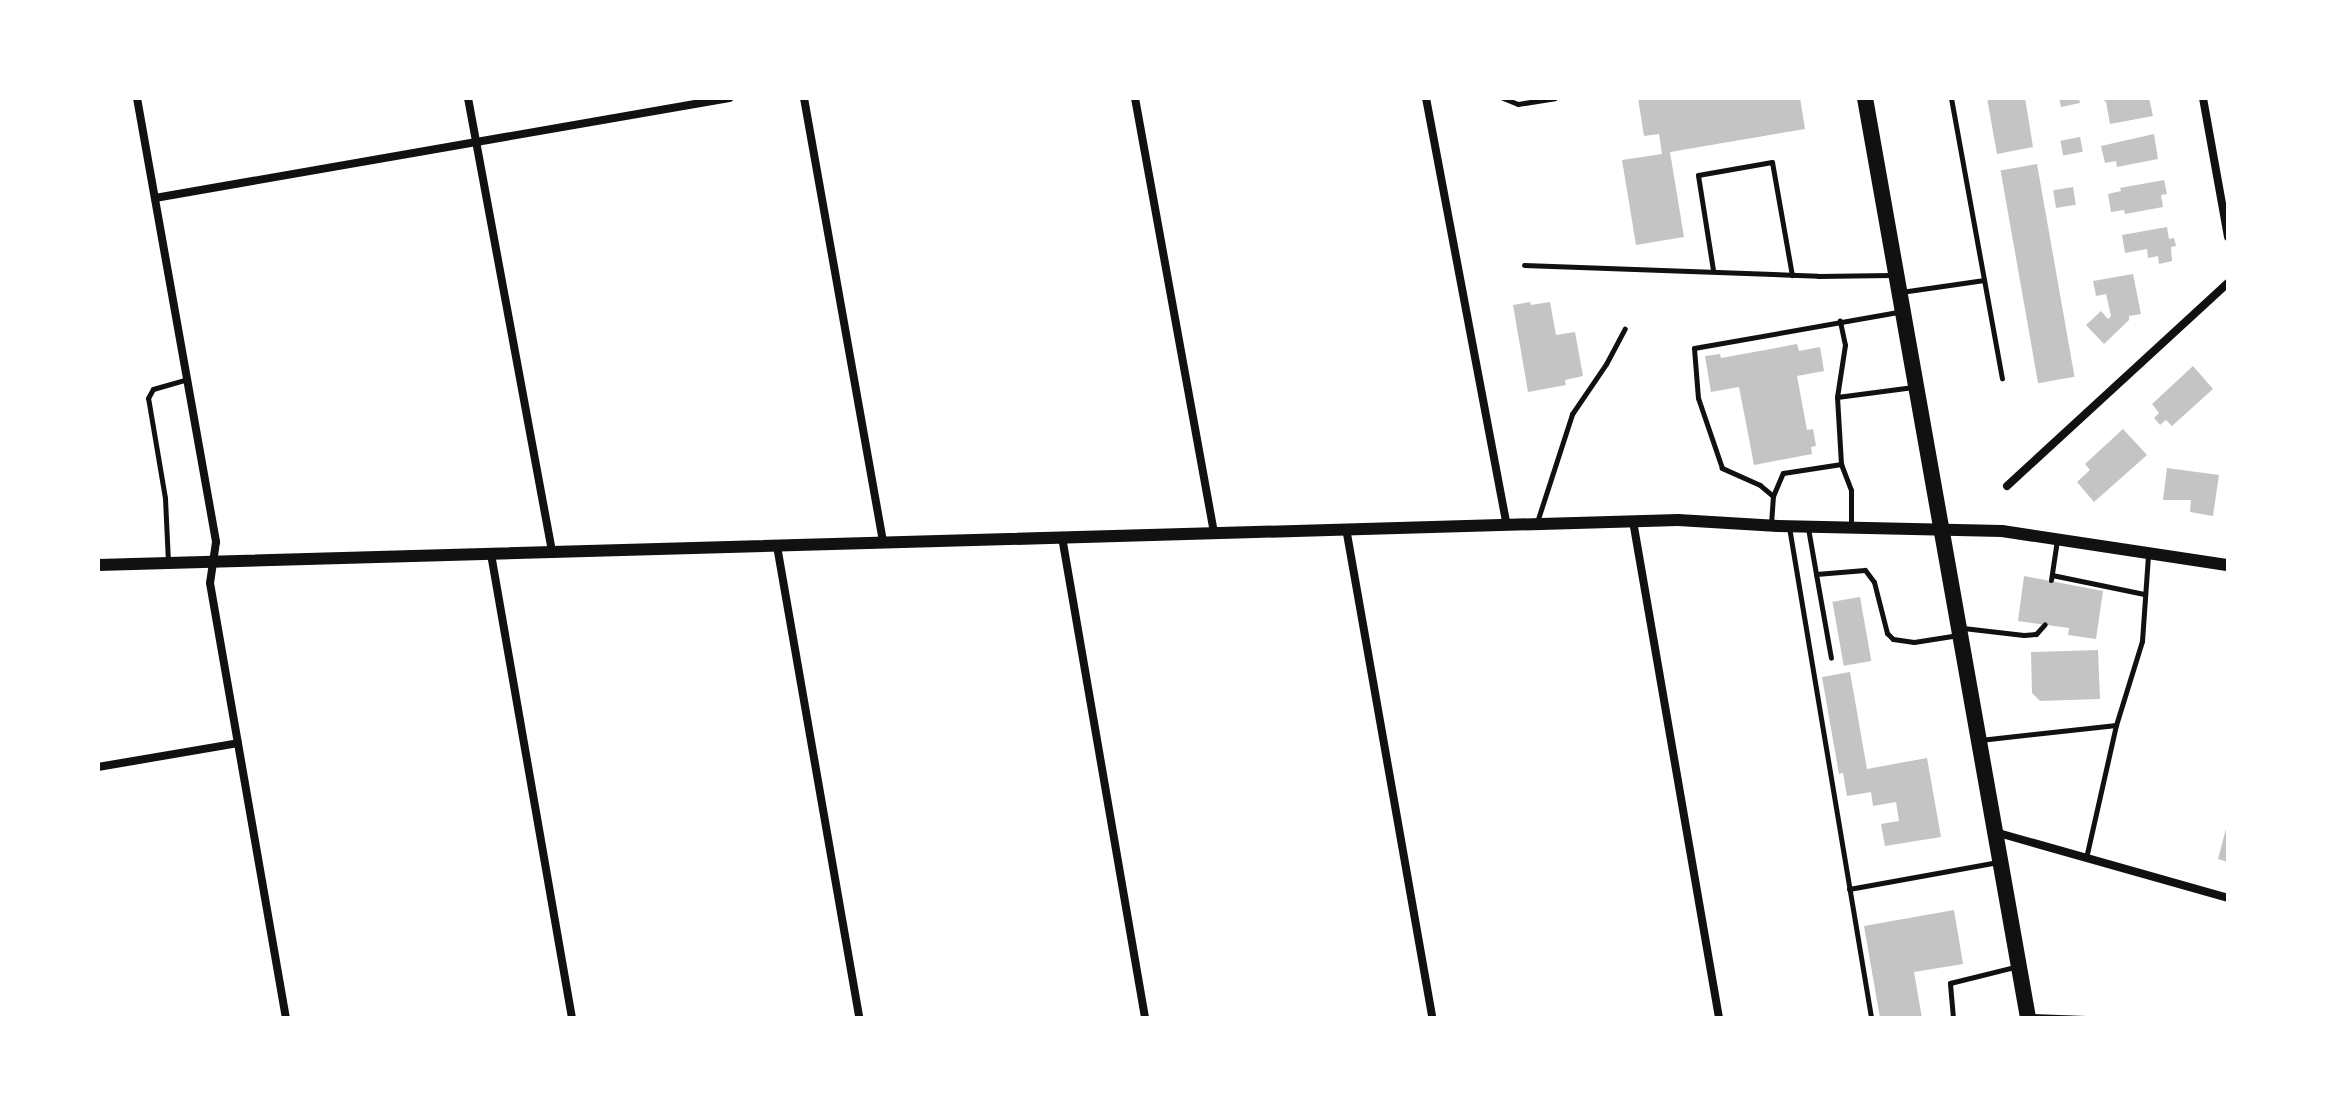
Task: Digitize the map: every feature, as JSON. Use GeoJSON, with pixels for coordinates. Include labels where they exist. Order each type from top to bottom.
{"type":"FeatureCollection","features":[{"type":"Feature","properties":{"kind":"highway"},"geometry":{"type":"LineString","coordinates":[[1865,98],[2027,1017]]}},
{"type":"Feature","properties":{"kind":"street"},"geometry":{"type":"LineString","coordinates":[[137,98],[216,542],[210,583],[286,1018]]}},
{"type":"Feature","properties":{"kind":"street"},"geometry":{"type":"LineString","coordinates":[[468,98],[552,552]]}},
{"type":"Feature","properties":{"kind":"street"},"geometry":{"type":"LineString","coordinates":[[155,198],[729,98]]}},
{"type":"Feature","properties":{"kind":"street"},"geometry":{"type":"LineString","coordinates":[[804,98],[883,543]]}},
{"type":"Feature","properties":{"kind":"street"},"geometry":{"type":"LineString","coordinates":[[1135,98],[1214,531]]}},
{"type":"Feature","properties":{"kind":"street"},"geometry":{"type":"LineString","coordinates":[[1426,98],[1506,523]]}},
{"type":"Feature","properties":{"kind":"street"},"geometry":{"type":"LineString","coordinates":[[2203,98],[2228,237]]}},
{"type":"Feature","properties":{"kind":"street"},"geometry":{"type":"LineString","coordinates":[[2007,486],[2228,283]]}},
{"type":"Feature","properties":{"kind":"street"},"geometry":{"type":"LineString","coordinates":[[1633,521],[1719,1018]]}},
{"type":"Feature","properties":{"kind":"street"},"geometry":{"type":"LineString","coordinates":[[98,565],[1633,521],[1722,521],[1789,527],[2002,531],[2228,565]]}},
{"type":"Feature","properties":{"kind":"street"},"geometry":{"type":"LineString","coordinates":[[1346,527],[1432,1018]]}},
{"type":"Feature","properties":{"kind":"street"},"geometry":{"type":"LineString","coordinates":[[1062,537],[1145,1018]]}},
{"type":"Feature","properties":{"kind":"street"},"geometry":{"type":"LineString","coordinates":[[777,546],[859,1018]]}},
{"type":"Feature","properties":{"kind":"street"},"geometry":{"type":"LineString","coordinates":[[491,554],[572,1018]]}},
{"type":"Feature","properties":{"kind":"street"},"geometry":{"type":"LineString","coordinates":[[98,767],[238,743]]}},
{"type":"Feature","properties":{"kind":"street"},"geometry":{"type":"LineString","coordinates":[[1995,832],[2228,898]]}},
{"type":"Feature","properties":{"kind":"lane"},"geometry":{"type":"LineString","coordinates":[[1503,98],[1518,104],[1555,98]]}},
{"type":"Feature","properties":{"kind":"lane"},"geometry":{"type":"LineString","coordinates":[[1951,98],[2002,378]]}},
{"type":"Feature","properties":{"kind":"lane"},"geometry":{"type":"LineString","coordinates":[[1713,271],[1698,175],[1772,162],[1792,275]]}},
{"type":"Feature","properties":{"kind":"lane"},"geometry":{"type":"LineString","coordinates":[[1524,265],[1792,275],[1896,274]]}},
{"type":"Feature","properties":{"kind":"lane"},"geometry":{"type":"LineString","coordinates":[[1900,292],[1984,280]]}},
{"type":"Feature","properties":{"kind":"lane"},"geometry":{"type":"LineString","coordinates":[[1773,496],[1760,485],[1722,468],[1698,398],[1694,348],[1903,311]]}},
{"type":"Feature","properties":{"kind":"lane"},"geometry":{"type":"LineString","coordinates":[[1840,321],[1845,345],[1837,397],[1841,464],[1851,490],[1851,528]]}},
{"type":"Feature","properties":{"kind":"lane"},"geometry":{"type":"LineString","coordinates":[[1537,522],[1572,414],[1625,329]]}},
{"type":"Feature","properties":{"kind":"lane"},"geometry":{"type":"LineString","coordinates":[[169,563],[165,498],[148,398],[153,389],[187,379]]}},
{"type":"Feature","properties":{"kind":"lane"},"geometry":{"type":"LineString","coordinates":[[1837,397],[1916,386]]}},
{"type":"Feature","properties":{"kind":"lane"},"geometry":{"type":"LineString","coordinates":[[1771,526],[1773,496],[1783,473],[1841,464]]}},
{"type":"Feature","properties":{"kind":"lane"},"geometry":{"type":"LineString","coordinates":[[1789,527],[1871,1018]]}},
{"type":"Feature","properties":{"kind":"lane"},"geometry":{"type":"LineString","coordinates":[[1808,527],[1831,658]]}},
{"type":"Feature","properties":{"kind":"lane"},"geometry":{"type":"LineString","coordinates":[[2057,539],[2051,578],[2144,594]]}},
{"type":"Feature","properties":{"kind":"lane"},"geometry":{"type":"LineString","coordinates":[[2086,858],[2116,725],[2140,651],[2148,554]]}},
{"type":"Feature","properties":{"kind":"lane"},"geometry":{"type":"LineString","coordinates":[[1816,574],[1855,569],[1871,575],[1887,633],[1893,639],[1914,642],[1960,631],[2036,634],[2045,624]]}},
{"type":"Feature","properties":{"kind":"lane"},"geometry":{"type":"LineString","coordinates":[[1979,740],[2116,725]]}},
{"type":"Feature","properties":{"kind":"lane"},"geometry":{"type":"LineString","coordinates":[[1849,889],[2000,861]]}},
{"type":"Feature","properties":{"kind":"lane"},"geometry":{"type":"LineString","coordinates":[[1953,1018],[1950,983],[2019,966]]}},
{"type":"Feature","properties":{"kind":"lane"},"geometry":{"type":"LineString","coordinates":[[2027,1017],[2086,1018]]}},
{"type":"Feature","properties":{"kind":"building"},"geometry":{"type":"Polygon","coordinates":[[[1638,98],[1800,98],[1805,129],[1670,152],[1684,237],[1636,245],[1622,160],[1662,154],[1659,134],[1644,136],[1638,98]]]}},
{"type":"Feature","properties":{"kind":"building"},"geometry":{"type":"Polygon","coordinates":[[[1987,98],[2025,98],[2033,147],[1997,154],[1987,98]]]}},
{"type":"Feature","properties":{"kind":"building"},"geometry":{"type":"Polygon","coordinates":[[[2059,98],[2079,98],[2080,103],[2061,107],[2059,98]]]}},
{"type":"Feature","properties":{"kind":"building"},"geometry":{"type":"Polygon","coordinates":[[[2101,98],[2149,98],[2153,116],[2110,124],[2106,102],[2101,98]]]}},
{"type":"Feature","properties":{"kind":"building"},"geometry":{"type":"Polygon","coordinates":[[[2154,134],[2158,159],[2117,167],[2116,161],[2105,163],[2101,146],[2154,134]]]}},
{"type":"Feature","properties":{"kind":"building"},"geometry":{"type":"Polygon","coordinates":[[[2080,137],[2083,152],[2063,156],[2060,141],[2080,137]]]}},
{"type":"Feature","properties":{"kind":"building"},"geometry":{"type":"Polygon","coordinates":[[[2037,164],[2075,377],[2038,383],[2001,170],[2037,164]]]}},
{"type":"Feature","properties":{"kind":"building"},"geometry":{"type":"Polygon","coordinates":[[[2164,180],[2167,194],[2161,195],[2163,207],[2125,214],[2124,210],[2111,212],[2108,194],[2121,191],[2120,188],[2164,180]]]}},
{"type":"Feature","properties":{"kind":"building"},"geometry":{"type":"Polygon","coordinates":[[[2073,187],[2076,205],[2056,208],[2053,190],[2073,187]]]}},
{"type":"Feature","properties":{"kind":"building"},"geometry":{"type":"Polygon","coordinates":[[[2167,227],[2169,239],[2174,238],[2176,246],[2171,247],[2172,261],[2159,264],[2158,256],[2148,258],[2147,249],[2125,253],[2122,235],[2167,227]]]}},
{"type":"Feature","properties":{"kind":"building"},"geometry":{"type":"Polygon","coordinates":[[[2133,274],[2141,314],[2129,316],[2129,320],[2104,344],[2086,325],[2101,311],[2108,319],[2111,316],[2106,294],[2096,296],[2093,281],[2133,274]]]}},
{"type":"Feature","properties":{"kind":"building"},"geometry":{"type":"Polygon","coordinates":[[[1530,302],[1531,305],[1550,302],[1556,335],[1575,332],[1583,376],[1565,380],[1566,385],[1528,392],[1513,305],[1530,302]]]}},
{"type":"Feature","properties":{"kind":"building"},"geometry":{"type":"Polygon","coordinates":[[[1797,344],[1799,351],[1820,347],[1824,371],[1797,376],[1807,430],[1813,429],[1816,446],[1811,447],[1812,454],[1754,465],[1739,387],[1711,392],[1705,356],[1720,354],[1721,358],[1797,344]]]}},
{"type":"Feature","properties":{"kind":"building"},"geometry":{"type":"Polygon","coordinates":[[[2193,366],[2213,389],[2172,426],[2166,420],[2160,425],[2154,418],[2159,413],[2152,404],[2193,366]]]}},
{"type":"Feature","properties":{"kind":"building"},"geometry":{"type":"Polygon","coordinates":[[[2123,429],[2147,455],[2094,502],[2077,482],[2090,470],[2085,464],[2123,429]]]}},
{"type":"Feature","properties":{"kind":"building"},"geometry":{"type":"Polygon","coordinates":[[[2167,468],[2219,475],[2213,516],[2190,512],[2191,500],[2163,500],[2167,468]]]}},
{"type":"Feature","properties":{"kind":"building"},"geometry":{"type":"Polygon","coordinates":[[[2024,576],[2103,591],[2096,639],[2068,635],[2069,628],[2018,621],[2024,576]]]}},
{"type":"Feature","properties":{"kind":"building"},"geometry":{"type":"Polygon","coordinates":[[[1860,597],[1871,661],[1844,666],[1832,602],[1860,597]]]}},
{"type":"Feature","properties":{"kind":"building"},"geometry":{"type":"Polygon","coordinates":[[[2098,650],[2100,699],[2040,701],[2032,693],[2031,652],[2098,650]]]}},
{"type":"Feature","properties":{"kind":"building"},"geometry":{"type":"Polygon","coordinates":[[[1850,672],[1867,769],[1927,758],[1941,837],[1885,846],[1881,824],[1899,821],[1896,802],[1873,806],[1871,792],[1847,796],[1843,773],[1839,774],[1822,677],[1850,672]]]}},
{"type":"Feature","properties":{"kind":"building"},"geometry":{"type":"Polygon","coordinates":[[[2228,826],[2228,862],[2218,859],[2228,826]]]}},
{"type":"Feature","properties":{"kind":"building"},"geometry":{"type":"Polygon","coordinates":[[[1954,910],[1963,964],[1914,972],[1922,1018],[1880,1018],[1864,926],[1954,910]]]}}]}
